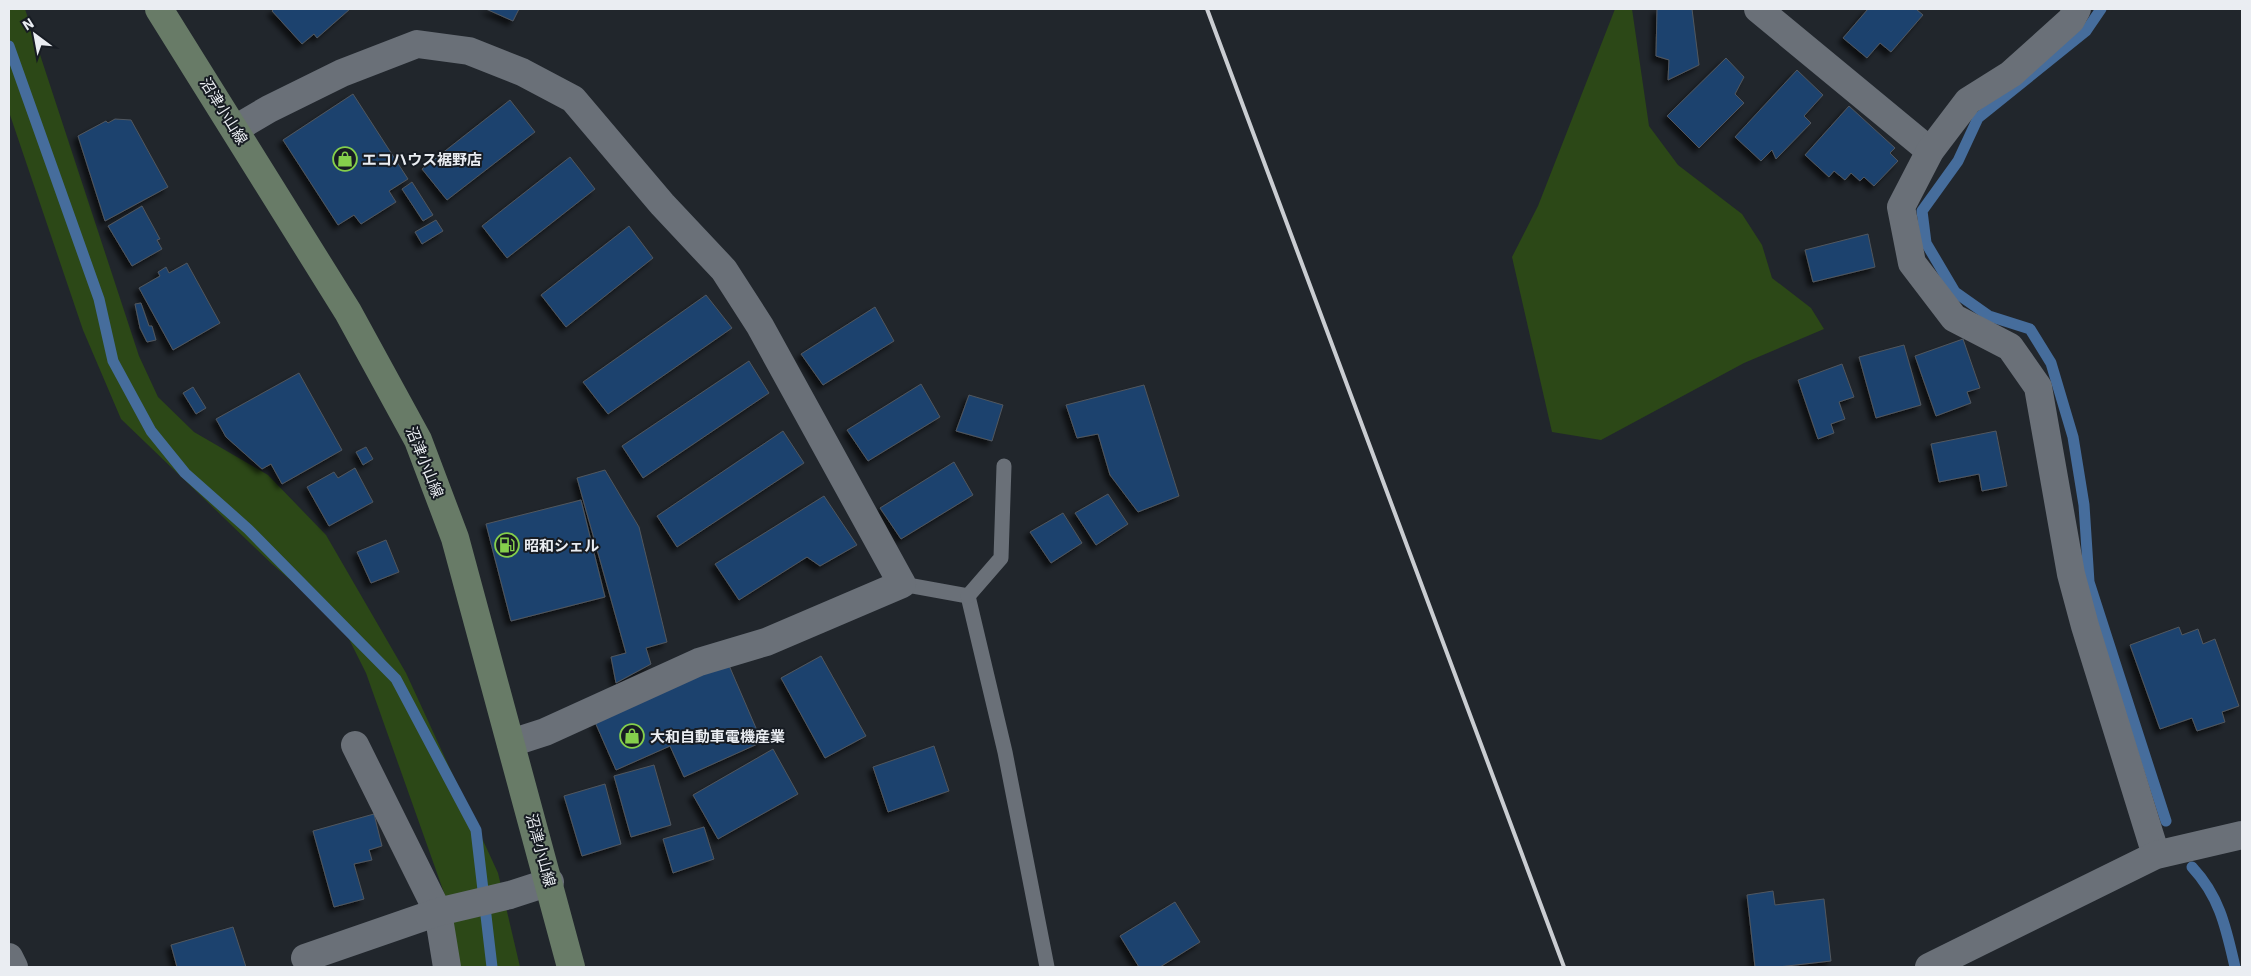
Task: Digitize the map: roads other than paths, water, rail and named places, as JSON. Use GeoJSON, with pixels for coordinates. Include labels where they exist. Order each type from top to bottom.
{"type":"FeatureCollection","features":[{"type":"Feature","properties":{"kind":"main road","name":"沼津小山線"},"geometry":{"type":"LineString","coordinates":[[160,9],[348,312],[418,440],[455,538],[550,882],[571,967]]}},
{"type":"Feature","properties":{"kind":"street"},"geometry":{"type":"LineString","coordinates":[[1758,9],[1930,151]]}},
{"type":"Feature","properties":{"kind":"street"},"geometry":{"type":"LineString","coordinates":[[2077,9],[2071,20],[2011,74],[1968,101],[1930,151],[1901,206],[1912,263],[1954,318],[2010,347],[2038,387],[2071,574],[2085,626],[2156,854]]}},
{"type":"Feature","properties":{"kind":"street"},"geometry":{"type":"LineString","coordinates":[[235,129],[269,109],[342,73],[417,44],[469,51],[522,72],[573,99],[662,204],[724,270],[760,326],[902,584],[766,642],[699,662],[545,732],[511,743]]}},
{"type":"Feature","properties":{"kind":"street"},"geometry":{"type":"LineString","coordinates":[[355,745],[438,912],[447,967]]}},
{"type":"Feature","properties":{"kind":"street"},"geometry":{"type":"LineString","coordinates":[[1930,967],[2156,854],[2242,835]]}},
{"type":"Feature","properties":{"kind":"street"},"geometry":{"type":"LineString","coordinates":[[305,958],[438,912],[550,882]]}},
{"type":"Feature","properties":{"kind":"street"},"geometry":{"type":"LineString","coordinates":[[9,957],[14,967]]}},
{"type":"Feature","properties":{"kind":"lane"},"geometry":{"type":"LineString","coordinates":[[968,596],[1001,558],[1004,466]]}},
{"type":"Feature","properties":{"kind":"lane"},"geometry":{"type":"LineString","coordinates":[[902,584],[968,596]]}},
{"type":"Feature","properties":{"kind":"lane"},"geometry":{"type":"LineString","coordinates":[[968,596],[1005,752],[1047,967]]}},
{"type":"Feature","properties":{"kind":"waterway"},"geometry":{"type":"LineString","coordinates":[[2101,9],[2086,31],[1978,118],[1958,161],[1922,211],[1926,243],[1955,292],[1989,316],[2030,329],[2051,363],[2073,437],[2084,505],[2089,582],[2166,821]]}},
{"type":"Feature","properties":{"kind":"waterway"},"geometry":{"type":"LineString","coordinates":[[9,46],[99,299],[113,361],[151,431],[185,473],[248,529],[396,679],[476,830],[492,967]]}},
{"type":"Feature","properties":{"kind":"waterway"},"geometry":{"type":"LineString","coordinates":[[2192,867],[2202,878],[2216,902],[2225,926],[2235,967]]}},
{"type":"Feature","properties":{"kind":"railway"},"geometry":{"type":"LineString","coordinates":[[1207,9],[1564,967]]}},
{"type":"Feature","properties":{"kind":"place","name":"エコハウス裾野店"},"geometry":{"type":"Point","coordinates":[345,159]}},
{"type":"Feature","properties":{"kind":"place","name":"昭和シェル"},"geometry":{"type":"Point","coordinates":[507,545]}},
{"type":"Feature","properties":{"kind":"place","name":"大和自動車電機産業"},"geometry":{"type":"Point","coordinates":[632,736]}}]}
